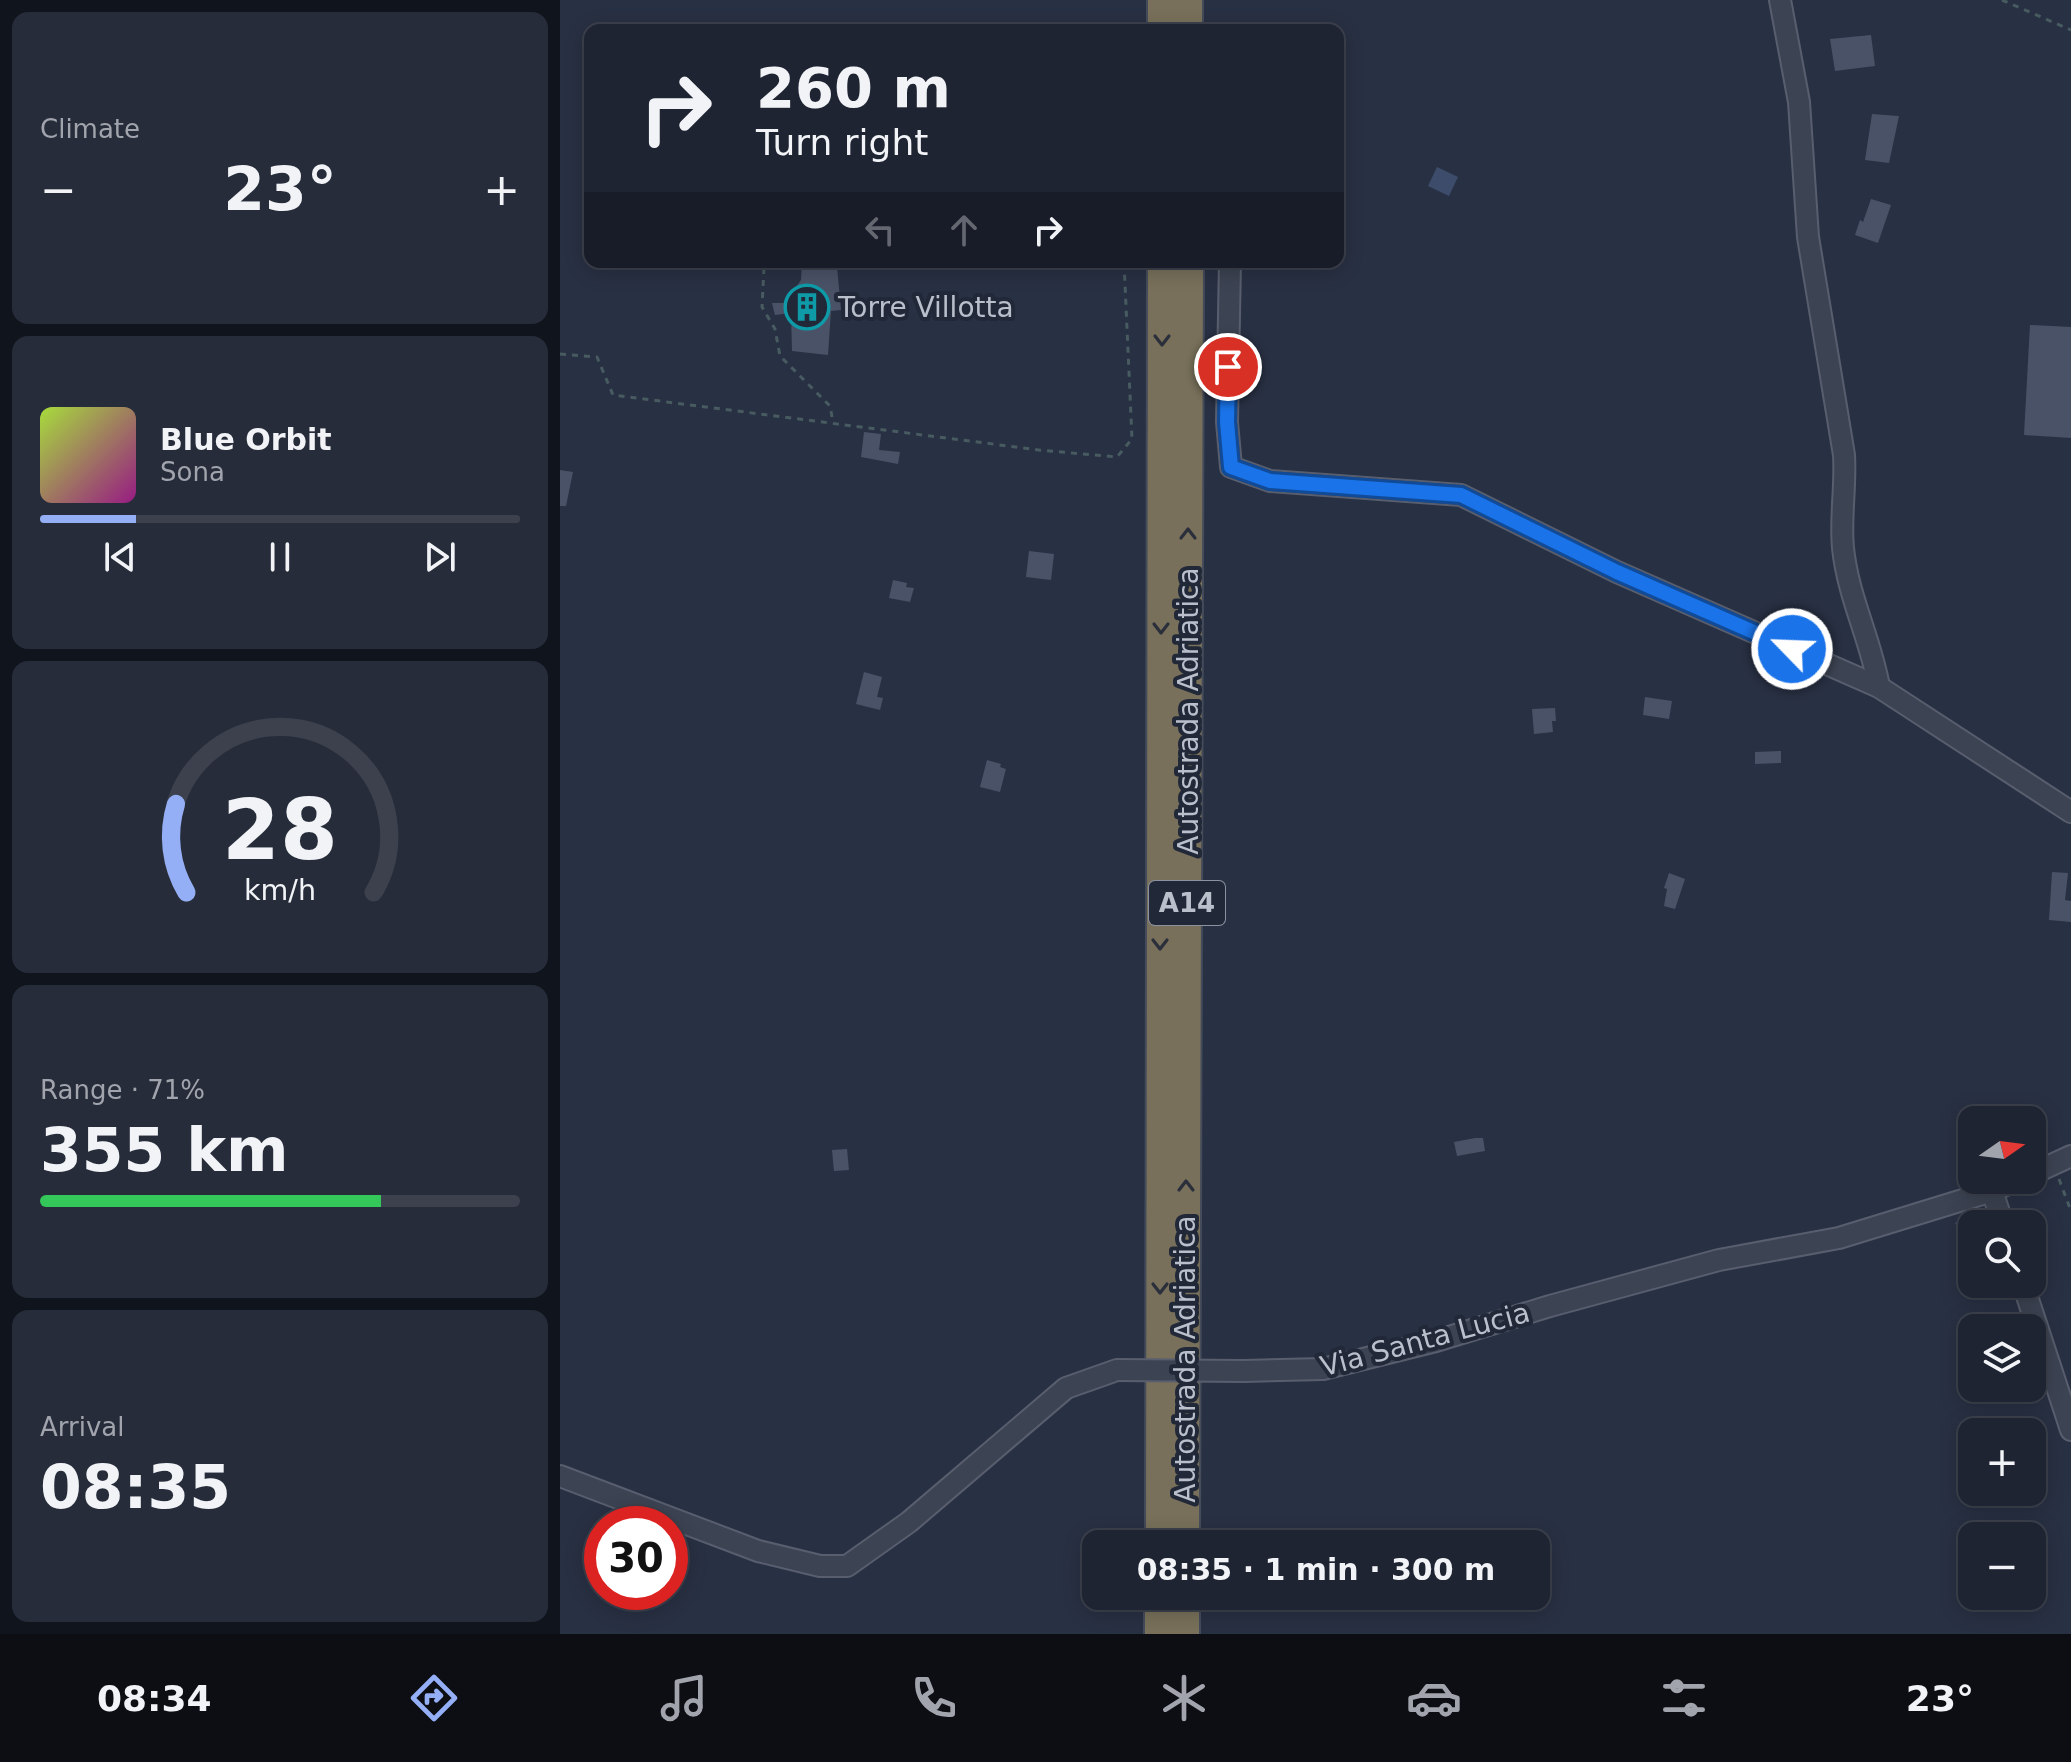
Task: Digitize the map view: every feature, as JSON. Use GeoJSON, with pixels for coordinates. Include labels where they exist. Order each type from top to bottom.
{"type":"FeatureCollection","features":[{"type":"Feature","properties":{"kind":"highway"},"geometry":{"type":"LineString","coordinates":[[1162,0],[1162,24]]}},
{"type":"Feature","properties":{"kind":"highway"},"geometry":{"type":"LineString","coordinates":[[1188,0],[1188,24]]}},
{"type":"Feature","properties":{"kind":"highway","name":"Autostrada Adriatica"},"geometry":{"type":"LineString","coordinates":[[1160,1530],[1162,268]]}},
{"type":"Feature","properties":{"kind":"highway","name":"Autostrada Adriatica"},"geometry":{"type":"LineString","coordinates":[[1185,1530],[1189,268]]}},
{"type":"Feature","properties":{"kind":"highway"},"geometry":{"type":"LineString","coordinates":[[1159,1610],[1159,1634]]}},
{"type":"Feature","properties":{"kind":"highway"},"geometry":{"type":"LineString","coordinates":[[1185,1610],[1185,1634]]}},
{"type":"Feature","properties":{"kind":"street"},"geometry":{"type":"LineString","coordinates":[[1780,0],[1799,102],[1808,237],[1844,455],[1846,481],[1842,546],[1857,616],[1876,668],[1879,687]]}},
{"type":"Feature","properties":{"kind":"street"},"geometry":{"type":"LineString","coordinates":[[1230,268],[1227,422],[1231,467],[1270,481],[1461,495],[1617,572],[1879,687],[2071,812]]}},
{"type":"Feature","properties":{"kind":"street","name":"Via Santa Lucia"},"geometry":{"type":"LineString","coordinates":[[560,1476],[758,1551],[820,1566],[847,1566],[909,1522],[1066,1388],[1117,1370],[1323,1369],[1436,1341],[1719,1260],[1839,1238],[1982,1194]]}},
{"type":"Feature","properties":{"kind":"street"},"geometry":{"type":"LineString","coordinates":[[2028,1298],[2071,1430]]}},
{"type":"Feature","properties":{"kind":"path"},"geometry":{"type":"LineString","coordinates":[[2002,0],[2071,30]]}},
{"type":"Feature","properties":{"kind":"path"},"geometry":{"type":"LineString","coordinates":[[764,268],[762,307],[775,329],[780,356],[830,406],[833,422]]}},
{"type":"Feature","properties":{"kind":"path"},"geometry":{"type":"LineString","coordinates":[[560,354],[597,357],[613,395],[1039,450],[1117,457],[1132,439],[1124,268]]}},
{"type":"Feature","properties":{"kind":"path"},"geometry":{"type":"LineString","coordinates":[[2062,1160],[2071,1211]]}},
{"type":"Feature","properties":{"kind":"water"},"geometry":{"type":"Polygon","coordinates":[[[1437,167],[1458,177],[1449,196],[1428,186],[1437,167]]]}},
{"type":"Feature","properties":{"kind":"building"},"geometry":{"type":"Polygon","coordinates":[[[1871,35],[1875,66],[1835,71],[1830,39],[1871,35]]]}},
{"type":"Feature","properties":{"kind":"building"},"geometry":{"type":"Polygon","coordinates":[[[1872,114],[1899,116],[1889,163],[1865,160],[1872,114]]]}},
{"type":"Feature","properties":{"kind":"building"},"geometry":{"type":"Polygon","coordinates":[[[1871,199],[1891,205],[1878,243],[1855,235],[1871,199]]]}},
{"type":"Feature","properties":{"kind":"building","name":"Torre Villotta"},"geometry":{"type":"Polygon","coordinates":[[[802,268],[837,268],[841,310],[831,311],[828,355],[792,351],[791,313],[775,315],[772,303],[785,303],[801,280],[802,268]]]}},
{"type":"Feature","properties":{"kind":"building"},"geometry":{"type":"Polygon","coordinates":[[[2030,325],[2071,327],[2071,438],[2024,435],[2030,325]]]}},
{"type":"Feature","properties":{"kind":"building"},"geometry":{"type":"Polygon","coordinates":[[[864,432],[881,434],[879,450],[900,452],[898,464],[861,457],[864,432]]]}},
{"type":"Feature","properties":{"kind":"building"},"geometry":{"type":"Polygon","coordinates":[[[560,470],[573,472],[566,506],[560,506],[560,470]]]}},
{"type":"Feature","properties":{"kind":"building"},"geometry":{"type":"Polygon","coordinates":[[[1029,551],[1054,554],[1051,580],[1026,577],[1029,551]]]}},
{"type":"Feature","properties":{"kind":"building"},"geometry":{"type":"Polygon","coordinates":[[[893,580],[914,588],[910,602],[889,598],[893,580]]]}},
{"type":"Feature","properties":{"kind":"building"},"geometry":{"type":"Polygon","coordinates":[[[864,672],[882,677],[877,697],[883,698],[880,710],[856,704],[864,672]]]}},
{"type":"Feature","properties":{"kind":"building"},"geometry":{"type":"Polygon","coordinates":[[[1645,697],[1672,701],[1669,719],[1643,715],[1645,697]]]}},
{"type":"Feature","properties":{"kind":"building"},"geometry":{"type":"Polygon","coordinates":[[[1555,708],[1553,732],[1534,734],[1532,709],[1555,708]]]}},
{"type":"Feature","properties":{"kind":"building"},"geometry":{"type":"Polygon","coordinates":[[[1781,751],[1781,763],[1755,764],[1755,752],[1781,751]]]}},
{"type":"Feature","properties":{"kind":"building"},"geometry":{"type":"Polygon","coordinates":[[[987,760],[1006,769],[1000,792],[980,787],[987,760]]]}},
{"type":"Feature","properties":{"kind":"building"},"geometry":{"type":"Polygon","coordinates":[[[2052,872],[2068,873],[2065,900],[2071,901],[2071,922],[2049,920],[2052,872]]]}},
{"type":"Feature","properties":{"kind":"building"},"geometry":{"type":"Polygon","coordinates":[[[1669,873],[1685,879],[1675,909],[1664,906],[1667,889],[1664,888],[1669,873]]]}},
{"type":"Feature","properties":{"kind":"building"},"geometry":{"type":"Polygon","coordinates":[[[1483,1138],[1485,1151],[1457,1156],[1454,1142],[1483,1138]]]}},
{"type":"Feature","properties":{"kind":"building"},"geometry":{"type":"Polygon","coordinates":[[[847,1149],[849,1170],[834,1171],[832,1150],[847,1149]]]}},
{"type":"Feature","properties":{"kind":"place","name":"Torre Villotta"},"geometry":{"type":"Point","coordinates":[807,307]}},
{"type":"Feature","properties":{"kind":"route"},"geometry":{"type":"LineString","coordinates":[[1228,367],[1227,422],[1231,467],[1270,481],[1461,495],[1617,572],[1792,649]]}}]}
